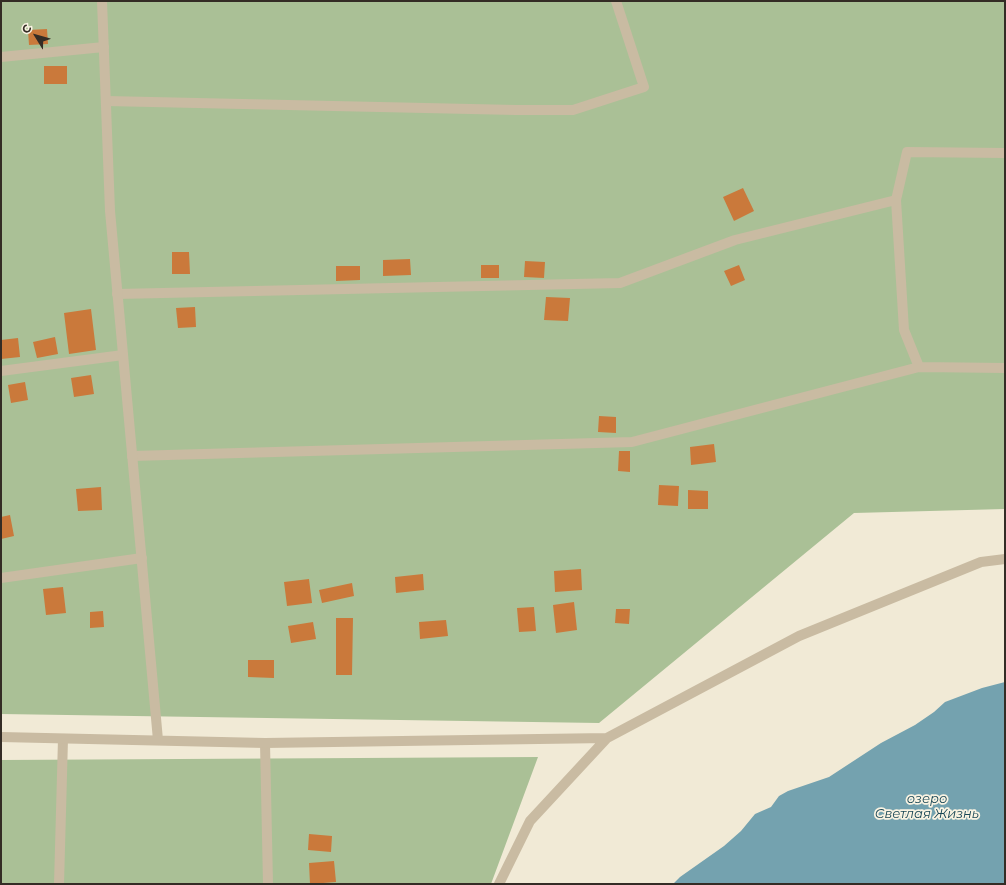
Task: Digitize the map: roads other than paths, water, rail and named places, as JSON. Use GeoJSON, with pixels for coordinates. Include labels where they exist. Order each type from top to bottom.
{"type":"FeatureCollection","features":[{"type":"Feature","properties":{"kind":"street"},"geometry":{"type":"LineString","coordinates":[[102,1],[110,211],[158,740]]}},
{"type":"Feature","properties":{"kind":"street"},"geometry":{"type":"LineString","coordinates":[[106,101],[573,110],[644,87],[616,1]]}},
{"type":"Feature","properties":{"kind":"street"},"geometry":{"type":"LineString","coordinates":[[1,58],[104,47]]}},
{"type":"Feature","properties":{"kind":"street"},"geometry":{"type":"LineString","coordinates":[[919,367],[904,330],[896,200],[907,152],[1005,153]]}},
{"type":"Feature","properties":{"kind":"street"},"geometry":{"type":"LineString","coordinates":[[117,294],[620,282],[735,240],[896,200]]}},
{"type":"Feature","properties":{"kind":"street"},"geometry":{"type":"LineString","coordinates":[[1,371],[123,355]]}},
{"type":"Feature","properties":{"kind":"street"},"geometry":{"type":"LineString","coordinates":[[132,456],[632,442],[919,367],[1005,368]]}},
{"type":"Feature","properties":{"kind":"street"},"geometry":{"type":"LineString","coordinates":[[1,578],[142,558]]}},
{"type":"Feature","properties":{"kind":"street"},"geometry":{"type":"LineString","coordinates":[[500,884],[530,821],[607,738],[799,636],[981,562],[1005,559]]}},
{"type":"Feature","properties":{"kind":"street"},"geometry":{"type":"LineString","coordinates":[[1,737],[265,743],[607,738]]}},
{"type":"Feature","properties":{"kind":"street"},"geometry":{"type":"LineString","coordinates":[[59,884],[63,739]]}},
{"type":"Feature","properties":{"kind":"street"},"geometry":{"type":"LineString","coordinates":[[265,743],[268,884]]}},
{"type":"Feature","properties":{"kind":"water","name":"озеро Светлая Жизнь"},"geometry":{"type":"Polygon","coordinates":[[[1005,682],[1005,884],[673,884],[680,877],[724,846],[741,831],[755,814],[771,807],[779,796],[788,791],[829,777],[881,743],[915,725],[934,712],[945,702],[982,688],[1005,682]]]}}]}
